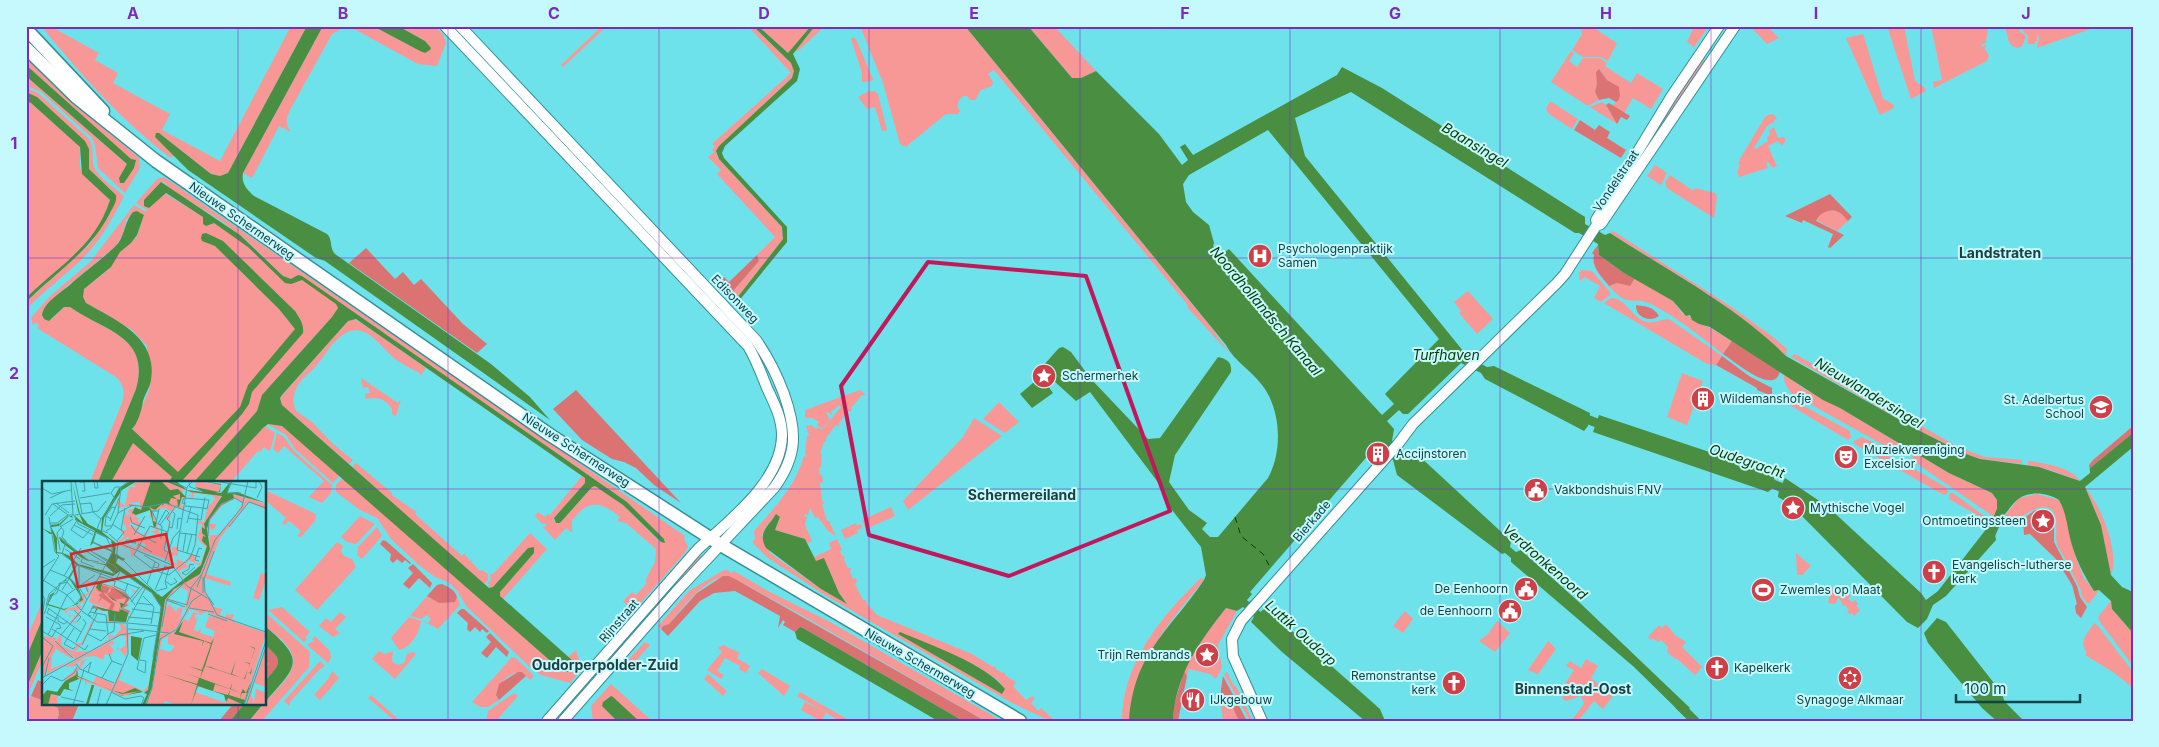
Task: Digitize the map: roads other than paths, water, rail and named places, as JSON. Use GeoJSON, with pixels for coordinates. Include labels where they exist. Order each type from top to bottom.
{"type":"FeatureCollection","features":[{"type":"Feature","properties":{"kind":"main road","name":"Nieuwe Schermerweg"},"geometry":{"type":"LineString","coordinates":[[26,28],[147,155]]}},
{"type":"Feature","properties":{"kind":"main road","name":"Nieuwe Schermerweg"},"geometry":{"type":"LineString","coordinates":[[26,48],[76,97],[147,155],[550,435],[721,545],[1020,721]]}},
{"type":"Feature","properties":{"kind":"street","name":"Edisonweg"},"geometry":{"type":"LineString","coordinates":[[445,26],[528,106],[756,340],[778,378],[793,422],[794,440],[789,461],[774,488],[721,545]]}},
{"type":"Feature","properties":{"kind":"street","name":"Edisonweg"},"geometry":{"type":"LineString","coordinates":[[460,26],[528,106],[741,338],[755,357],[779,413],[782,435],[780,453],[774,468],[762,485],[726,526],[710,538]]}},
{"type":"Feature","properties":{"kind":"street","name":"Vondelstraat"},"geometry":{"type":"LineString","coordinates":[[1719,26],[1699,53],[1595,221],[1596,226],[1601,224],[1661,138],[1735,26]]}},
{"type":"Feature","properties":{"kind":"street","name":"Bierkade"},"geometry":{"type":"LineString","coordinates":[[1262,721],[1233,656],[1232,639],[1234,630],[1398,444],[1412,424],[1566,274],[1596,226]]}},
{"type":"Feature","properties":{"kind":"street","name":"Rijnstraat"},"geometry":{"type":"LineString","coordinates":[[548,721],[710,538]]}},
{"type":"Feature","properties":{"kind":"street","name":"Rijnstraat"},"geometry":{"type":"LineString","coordinates":[[564,721],[676,591],[721,545]]}},
{"type":"Feature","properties":{"kind":"water"},"geometry":{"type":"Polygon","coordinates":[[[307,26],[323,26],[243,173],[245,186],[254,196],[327,234],[335,254],[491,364],[530,397],[550,420],[325,261],[316,258],[188,170],[155,137],[156,133],[159,133],[211,174],[220,176],[228,173],[307,26]]]}},
{"type":"Feature","properties":{"kind":"water"},"geometry":{"type":"Polygon","coordinates":[[[373,26],[398,26],[425,41],[431,48],[425,53],[373,26]]]}},
{"type":"Feature","properties":{"kind":"water"},"geometry":{"type":"Polygon","coordinates":[[[753,26],[758,26],[788,53],[811,26],[815,26],[793,54],[800,69],[797,81],[725,146],[722,153],[724,158],[787,227],[787,242],[738,302],[737,298],[783,239],[782,227],[719,159],[716,151],[719,146],[792,78],[794,71],[791,63],[753,26]]]}},
{"type":"Feature","properties":{"kind":"water"},"geometry":{"type":"Polygon","coordinates":[[[965,26],[1028,26],[1072,78],[1081,78],[1096,71],[1159,134],[1182,165],[1188,160],[1180,147],[1185,144],[1193,155],[1337,75],[1342,67],[1382,88],[1585,217],[1585,224],[1605,235],[1610,233],[1702,290],[1747,322],[1786,356],[1963,453],[1980,459],[2039,467],[2080,481],[2090,473],[2090,468],[2133,433],[2133,447],[2085,487],[2101,525],[2111,575],[2122,587],[2133,592],[2133,633],[2112,609],[2111,601],[2099,590],[2094,591],[2086,578],[2074,552],[2065,514],[2059,500],[2044,494],[2027,495],[2017,500],[2001,518],[1997,516],[1997,500],[1992,493],[1949,473],[1840,408],[1823,400],[1710,327],[1692,320],[1690,315],[1686,316],[1673,301],[1624,273],[1599,255],[1598,244],[1579,233],[1575,233],[1351,92],[1295,118],[1305,156],[1468,357],[1487,367],[1494,366],[1590,413],[1588,426],[1584,431],[1485,379],[1481,373],[1461,363],[1408,414],[1403,414],[1399,410],[1387,421],[1394,429],[1392,441],[1402,450],[1417,454],[1511,541],[1510,547],[1516,552],[1521,550],[1580,603],[1690,708],[1683,715],[1634,667],[1511,562],[1511,558],[1505,553],[1502,554],[1397,475],[1393,460],[1377,445],[1250,592],[1252,594],[1247,600],[1249,602],[1252,600],[1260,612],[1266,608],[1380,709],[1385,721],[1365,721],[1282,652],[1251,622],[1254,617],[1243,607],[1237,611],[1226,608],[1190,660],[1178,689],[1173,721],[1129,721],[1132,697],[1146,660],[1155,644],[1204,580],[1206,575],[1201,547],[1165,501],[1163,489],[1090,392],[1076,401],[1054,381],[1048,386],[1053,393],[1032,408],[1020,394],[1040,377],[1044,382],[1050,377],[1042,367],[1059,348],[1063,347],[1071,352],[1091,379],[1148,439],[1160,438],[1218,357],[1226,360],[1230,363],[1231,372],[1175,455],[1169,482],[1189,510],[1207,523],[1202,529],[1210,537],[1218,537],[1268,478],[1273,467],[1278,443],[1276,418],[1268,395],[1258,380],[1233,356],[1226,345],[965,26]],[[1268,130],[1189,175],[1183,184],[1186,202],[1193,212],[1209,225],[1214,243],[1213,246],[1221,255],[1229,249],[1382,415],[1394,404],[1385,394],[1439,339],[1268,130]]]}},
{"type":"Feature","properties":{"kind":"water"},"geometry":{"type":"Polygon","coordinates":[[[26,65],[131,159],[136,160],[134,168],[124,183],[120,183],[119,178],[127,164],[26,76],[26,65]]]}},
{"type":"Feature","properties":{"kind":"water"},"geometry":{"type":"Polygon","coordinates":[[[26,92],[37,97],[85,141],[89,149],[89,169],[116,195],[116,198],[110,213],[93,239],[26,302],[26,298],[38,286],[86,243],[103,216],[110,200],[82,174],[80,147],[31,103],[26,101],[26,92]]]}},
{"type":"Feature","properties":{"kind":"water"},"geometry":{"type":"Polygon","coordinates":[[[161,182],[240,235],[283,276],[291,279],[298,275],[302,276],[627,502],[664,539],[665,543],[661,542],[623,505],[595,486],[560,523],[556,523],[554,518],[585,483],[585,478],[356,319],[348,321],[282,395],[280,398],[282,405],[489,588],[493,587],[528,548],[534,547],[534,553],[500,592],[500,596],[573,661],[573,667],[569,672],[563,672],[282,426],[268,424],[263,428],[214,481],[195,481],[257,411],[262,395],[338,308],[336,304],[302,280],[291,284],[285,283],[248,247],[214,223],[206,226],[203,224],[203,217],[166,193],[149,208],[144,206],[144,200],[161,182]]]}},
{"type":"Feature","properties":{"kind":"water"},"geometry":{"type":"Polygon","coordinates":[[[137,211],[144,215],[137,235],[120,252],[111,267],[84,289],[83,297],[86,303],[133,332],[142,341],[148,352],[151,365],[151,380],[138,420],[132,429],[178,472],[240,407],[248,385],[295,329],[279,309],[215,246],[202,241],[202,234],[206,233],[223,241],[295,311],[303,327],[303,333],[252,392],[249,404],[242,414],[182,481],[170,481],[172,477],[133,443],[112,481],[98,481],[136,389],[139,371],[137,357],[131,346],[121,337],[70,307],[64,307],[49,321],[44,319],[42,315],[50,301],[116,246],[133,212],[137,211]]]}},
{"type":"Feature","properties":{"kind":"water"},"geometry":{"type":"Polygon","coordinates":[[[1599,415],[1772,473],[1775,481],[1773,488],[1768,492],[1593,432],[1599,415]]]}},
{"type":"Feature","properties":{"kind":"water"},"geometry":{"type":"Polygon","coordinates":[[[1785,478],[1827,506],[1921,593],[1926,600],[1938,591],[1987,528],[1994,529],[1996,540],[1946,596],[1933,605],[1927,619],[1918,628],[1907,622],[1800,514],[1802,511],[1778,497],[1785,478]]]}},
{"type":"Feature","properties":{"kind":"water"},"geometry":{"type":"Polygon","coordinates":[[[776,514],[780,517],[775,530],[805,539],[816,561],[824,558],[839,593],[847,604],[821,589],[766,548],[763,533],[776,514]]]}},
{"type":"Feature","properties":{"kind":"water"},"geometry":{"type":"Polygon","coordinates":[[[1937,618],[1946,622],[2001,692],[2005,702],[2024,721],[1997,721],[1982,708],[1928,643],[1924,633],[1937,618]]]}},
{"type":"Feature","properties":{"kind":"water"},"geometry":{"type":"Polygon","coordinates":[[[42,620],[42,652],[26,689],[26,658],[42,620]]]}},
{"type":"Feature","properties":{"kind":"water"},"geometry":{"type":"Polygon","coordinates":[[[266,627],[287,647],[292,656],[293,663],[285,679],[266,701],[266,680],[278,662],[275,655],[266,646],[266,627]]]}},
{"type":"Feature","properties":{"kind":"water"},"geometry":{"type":"Polygon","coordinates":[[[800,627],[963,721],[938,721],[797,639],[795,632],[800,627]]]}},
{"type":"Feature","properties":{"kind":"water"},"geometry":{"type":"Polygon","coordinates":[[[900,632],[971,663],[996,680],[1005,689],[1002,694],[898,634],[900,632]]]}},
{"type":"Feature","properties":{"kind":"water"},"geometry":{"type":"Polygon","coordinates":[[[611,696],[639,721],[617,721],[602,706],[603,702],[611,696]]]}},
{"type":"Feature","properties":{"kind":"water"},"geometry":{"type":"Polygon","coordinates":[[[244,704],[263,704],[249,721],[230,721],[244,704]]]}},
{"type":"Feature","properties":{"kind":"waterway","name":"Oudegracht"},"geometry":{"type":"LineString","coordinates":[[1579,416],[1607,427]]}},
{"type":"Feature","properties":{"kind":"waterway","name":"Oudegracht"},"geometry":{"type":"LineString","coordinates":[[1763,480],[1790,491]]}},
{"type":"Feature","properties":{"kind":"waterway"},"geometry":{"type":"LineString","coordinates":[[1989,539],[2003,506]]}},
{"type":"Feature","properties":{"kind":"waterway","name":"Verdronkenoord"},"geometry":{"type":"LineString","coordinates":[[1679,705],[1695,721]]}},
{"type":"Feature","properties":{"kind":"place","name":"Psychologenpraktijk Samen"},"geometry":{"type":"Point","coordinates":[1260,256]}},
{"type":"Feature","properties":{"kind":"place","name":"Schermerhek"},"geometry":{"type":"Point","coordinates":[1044,376]}},
{"type":"Feature","properties":{"kind":"place","name":"Wildemanshofje"},"geometry":{"type":"Point","coordinates":[1703,399]}},
{"type":"Feature","properties":{"kind":"place","name":"St. Adelbertus School"},"geometry":{"type":"Point","coordinates":[2101,407]}},
{"type":"Feature","properties":{"kind":"place","name":"Accijnstoren"},"geometry":{"type":"Point","coordinates":[1378,454]}},
{"type":"Feature","properties":{"kind":"place","name":"Muziekvereniging Excelsior"},"geometry":{"type":"Point","coordinates":[1846,457]}},
{"type":"Feature","properties":{"kind":"place","name":"Vakbondshuis FNV"},"geometry":{"type":"Point","coordinates":[1536,490]}},
{"type":"Feature","properties":{"kind":"place","name":"Mythische Vogel"},"geometry":{"type":"Point","coordinates":[1793,508]}},
{"type":"Feature","properties":{"kind":"place","name":"Ontmoetingssteen"},"geometry":{"type":"Point","coordinates":[2043,521]}},
{"type":"Feature","properties":{"kind":"place","name":"Evangelisch-lutherse kerk"},"geometry":{"type":"Point","coordinates":[1934,572]}},
{"type":"Feature","properties":{"kind":"place","name":"De Eenhoorn"},"geometry":{"type":"Point","coordinates":[1526,589]}},
{"type":"Feature","properties":{"kind":"place","name":"Zwemles op Maat"},"geometry":{"type":"Point","coordinates":[1763,590]}},
{"type":"Feature","properties":{"kind":"place","name":"de Eenhoorn"},"geometry":{"type":"Point","coordinates":[1510,611]}},
{"type":"Feature","properties":{"kind":"place","name":"Trijn Rembrands"},"geometry":{"type":"Point","coordinates":[1207,655]}},
{"type":"Feature","properties":{"kind":"place","name":"Kapelkerk"},"geometry":{"type":"Point","coordinates":[1717,668]}},
{"type":"Feature","properties":{"kind":"place","name":"Synagoge Alkmaar"},"geometry":{"type":"Point","coordinates":[1850,678]}},
{"type":"Feature","properties":{"kind":"place","name":"Remonstrantse kerk"},"geometry":{"type":"Point","coordinates":[1454,683]}},
{"type":"Feature","properties":{"kind":"place","name":"IJkgebouw"},"geometry":{"type":"Point","coordinates":[1193,700]}},
{"type":"Feature","properties":{"kind":"district","name":"Landstraten"},"geometry":{"type":"Point","coordinates":[2000,253]}},
{"type":"Feature","properties":{"kind":"district","name":"Schermereiland"},"geometry":{"type":"Point","coordinates":[1022,495]}},
{"type":"Feature","properties":{"kind":"district","name":"Oudorperpolder-Zuid"},"geometry":{"type":"Point","coordinates":[605,665]}},
{"type":"Feature","properties":{"kind":"district","name":"Binnenstad-Oost"},"geometry":{"type":"Point","coordinates":[1573,689]}},
{"type":"Feature","properties":{"kind":"water label","name":"Baansingel"},"geometry":{"type":"Point","coordinates":[1475,145]}},
{"type":"Feature","properties":{"kind":"water label","name":"Noordhollandsch Kanaal"},"geometry":{"type":"Point","coordinates":[1266,311]}},
{"type":"Feature","properties":{"kind":"water label","name":"Turfhaven"},"geometry":{"type":"Point","coordinates":[1446,355]}},
{"type":"Feature","properties":{"kind":"water label","name":"Nieuwlandersingel"},"geometry":{"type":"Point","coordinates":[1869,393]}},
{"type":"Feature","properties":{"kind":"water label","name":"Luttik Oudorp"},"geometry":{"type":"Point","coordinates":[1301,633]}}]}
